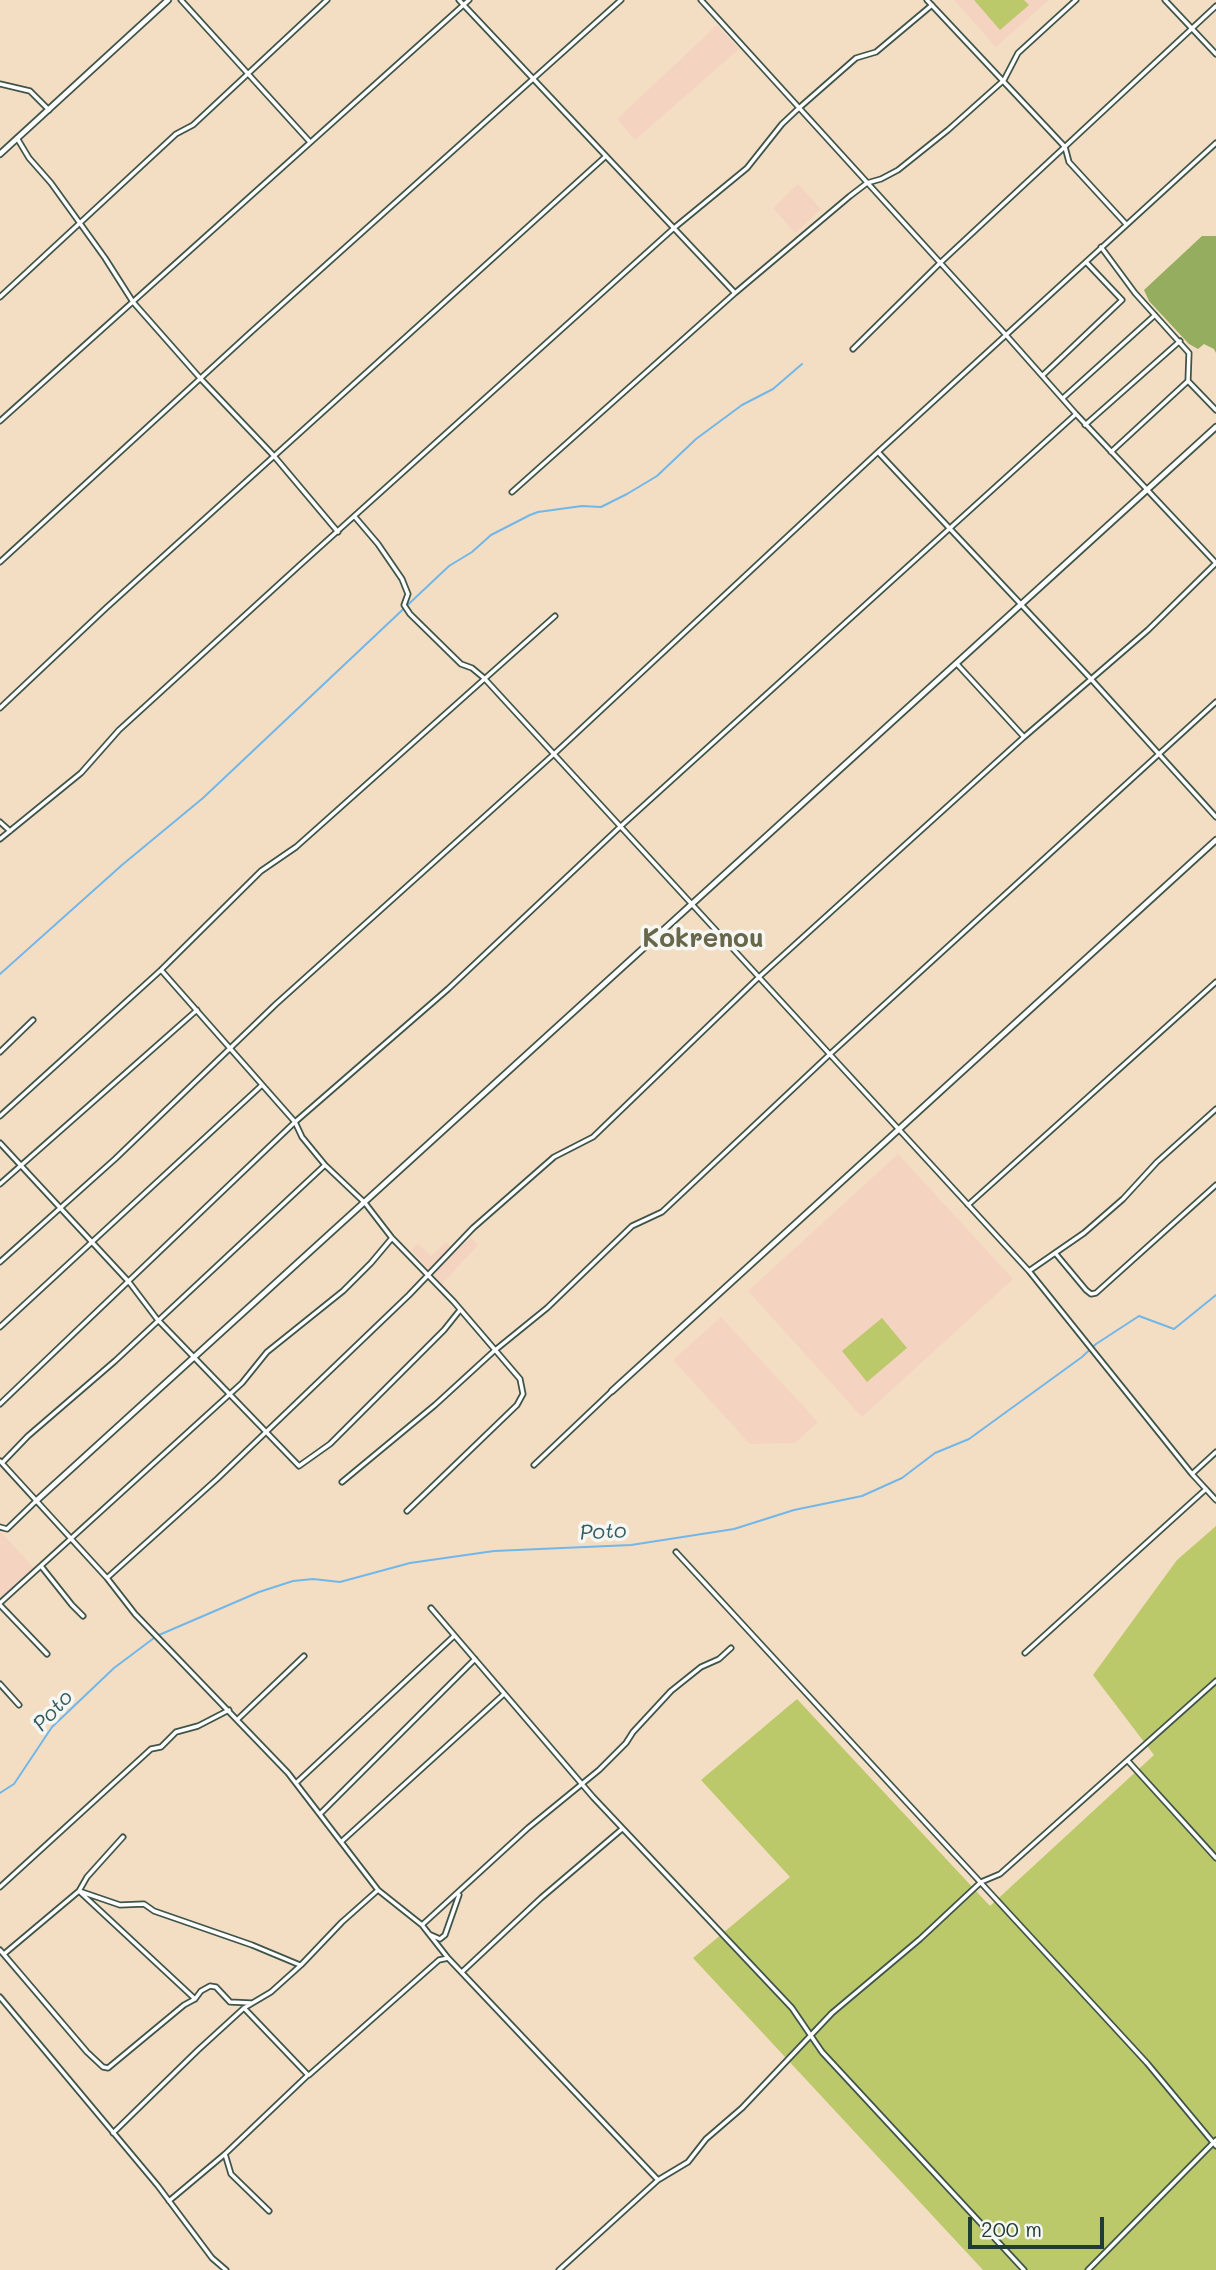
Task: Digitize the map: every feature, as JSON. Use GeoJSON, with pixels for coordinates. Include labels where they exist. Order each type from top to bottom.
{"type":"FeatureCollection","features":[{"type":"Feature","properties":{"kind":"street"},"geometry":{"type":"LineString","coordinates":[[0,154],[168,0]]}},
{"type":"Feature","properties":{"kind":"street"},"geometry":{"type":"LineString","coordinates":[[181,0],[310,142]]}},
{"type":"Feature","properties":{"kind":"street"},"geometry":{"type":"LineString","coordinates":[[0,297],[176,134],[193,125],[327,0]]}},
{"type":"Feature","properties":{"kind":"street"},"geometry":{"type":"LineString","coordinates":[[459,0],[735,293]]}},
{"type":"Feature","properties":{"kind":"street"},"geometry":{"type":"LineString","coordinates":[[0,421],[469,0]]}},
{"type":"Feature","properties":{"kind":"street"},"geometry":{"type":"LineString","coordinates":[[0,562],[200,378],[621,0]]}},
{"type":"Feature","properties":{"kind":"street"},"geometry":{"type":"LineString","coordinates":[[107,1578],[265,1433],[409,1295],[473,1228],[554,1157],[593,1137],[759,977],[1024,737],[1148,629],[1216,563],[1085,425],[701,0]]}},
{"type":"Feature","properties":{"kind":"street"},"geometry":{"type":"LineString","coordinates":[[927,0],[1065,147],[1069,162],[1126,225]]}},
{"type":"Feature","properties":{"kind":"street"},"geometry":{"type":"LineString","coordinates":[[512,492],[735,293],[867,183],[898,170],[948,130],[1004,80],[1018,53],[1076,0]]}},
{"type":"Feature","properties":{"kind":"street"},"geometry":{"type":"LineString","coordinates":[[1165,0],[1216,54]]}},
{"type":"Feature","properties":{"kind":"street"},"geometry":{"type":"LineString","coordinates":[[0,839],[81,773],[119,730],[674,228],[747,168],[782,124],[799,108],[856,58],[876,52],[932,5]]}},
{"type":"Feature","properties":{"kind":"street"},"geometry":{"type":"LineString","coordinates":[[853,349],[940,263],[1216,6]]}},
{"type":"Feature","properties":{"kind":"street"},"geometry":{"type":"LineString","coordinates":[[0,84],[30,91],[48,110]]}},
{"type":"Feature","properties":{"kind":"street"},"geometry":{"type":"LineString","coordinates":[[18,138],[29,158],[80,223],[133,302],[274,456],[338,532]]}},
{"type":"Feature","properties":{"kind":"street"},"geometry":{"type":"LineString","coordinates":[[0,1262],[60,1209],[276,1004],[554,754],[878,452],[1216,144]]}},
{"type":"Feature","properties":{"kind":"street"},"geometry":{"type":"LineString","coordinates":[[0,708],[106,608],[606,156]]}},
{"type":"Feature","properties":{"kind":"street"},"geometry":{"type":"LineString","coordinates":[[1101,247],[1189,353],[1188,381],[1111,452]]}},
{"type":"Feature","properties":{"kind":"street"},"geometry":{"type":"LineString","coordinates":[[1042,376],[1122,300],[1086,262]]}},
{"type":"Feature","properties":{"kind":"street"},"geometry":{"type":"LineString","coordinates":[[1062,399],[1155,315]]}},
{"type":"Feature","properties":{"kind":"street"},"geometry":{"type":"LineString","coordinates":[[1085,425],[1180,341]]}},
{"type":"Feature","properties":{"kind":"street"},"geometry":{"type":"LineString","coordinates":[[1188,381],[1216,410]]}},
{"type":"Feature","properties":{"kind":"street"},"geometry":{"type":"LineString","coordinates":[[0,1404],[295,1122],[447,989],[621,826],[1076,414]]}},
{"type":"Feature","properties":{"kind":"street"},"geometry":{"type":"LineString","coordinates":[[0,1527],[7,1529],[194,1355],[365,1203],[955,662],[1216,427]]}},
{"type":"Feature","properties":{"kind":"street"},"geometry":{"type":"LineString","coordinates":[[878,452],[1216,817]]}},
{"type":"Feature","properties":{"kind":"street"},"geometry":{"type":"LineString","coordinates":[[355,517],[402,579],[408,594],[404,605],[410,614],[461,664],[472,668],[484,678],[1029,1272],[1216,1500]]}},
{"type":"Feature","properties":{"kind":"street"},"geometry":{"type":"LineString","coordinates":[[0,1116],[160,970],[261,871],[296,846],[555,616]]}},
{"type":"Feature","properties":{"kind":"street"},"geometry":{"type":"LineString","coordinates":[[955,662],[1024,737]]}},
{"type":"Feature","properties":{"kind":"street"},"geometry":{"type":"LineString","coordinates":[[342,1482],[435,1405],[494,1350],[547,1308],[632,1226],[662,1212],[829,1055],[1216,702]]}},
{"type":"Feature","properties":{"kind":"street"},"geometry":{"type":"LineString","coordinates":[[0,822],[10,831]]}},
{"type":"Feature","properties":{"kind":"street"},"geometry":{"type":"LineString","coordinates":[[534,1465],[1216,840]]}},
{"type":"Feature","properties":{"kind":"street"},"geometry":{"type":"LineString","coordinates":[[160,970],[295,1122],[302,1137],[325,1165],[365,1203],[392,1238],[520,1379],[523,1394],[521,1399],[407,1511]]}},
{"type":"Feature","properties":{"kind":"street"},"geometry":{"type":"LineString","coordinates":[[968,1205],[1216,982]]}},
{"type":"Feature","properties":{"kind":"street"},"geometry":{"type":"LineString","coordinates":[[0,1184],[197,1010]]}},
{"type":"Feature","properties":{"kind":"street"},"geometry":{"type":"LineString","coordinates":[[0,1052],[33,1020]]}},
{"type":"Feature","properties":{"kind":"street"},"geometry":{"type":"LineString","coordinates":[[0,1327],[262,1085]]}},
{"type":"Feature","properties":{"kind":"street"},"geometry":{"type":"LineString","coordinates":[[1029,1272],[1056,1254],[1123,1199],[1157,1162],[1216,1109]]}},
{"type":"Feature","properties":{"kind":"street"},"geometry":{"type":"LineString","coordinates":[[0,1143],[129,1282],[158,1319],[299,1466],[330,1444],[444,1330],[460,1310]]}},
{"type":"Feature","properties":{"kind":"street"},"geometry":{"type":"LineString","coordinates":[[325,1165],[115,1361],[27,1436],[1,1462],[107,1578],[135,1614],[238,1719],[296,1783],[378,1890],[422,1925],[449,1958],[658,2180]]}},
{"type":"Feature","properties":{"kind":"street"},"geometry":{"type":"LineString","coordinates":[[1056,1254],[1086,1290],[1091,1294],[1096,1293],[1216,1185]]}},
{"type":"Feature","properties":{"kind":"street"},"geometry":{"type":"LineString","coordinates":[[47,1654],[0,1604],[242,1383],[267,1352],[343,1292],[392,1238]]}},
{"type":"Feature","properties":{"kind":"street"},"geometry":{"type":"LineString","coordinates":[[1192,1474],[1216,1452]]}},
{"type":"Feature","properties":{"kind":"street"},"geometry":{"type":"LineString","coordinates":[[1025,1653],[1206,1489]]}},
{"type":"Feature","properties":{"kind":"street"},"geometry":{"type":"LineString","coordinates":[[676,1552],[981,1882],[1174,2094],[1215,2143],[1088,2270]]}},
{"type":"Feature","properties":{"kind":"street"},"geometry":{"type":"LineString","coordinates":[[41,1566],[83,1616]]}},
{"type":"Feature","properties":{"kind":"street"},"geometry":{"type":"LineString","coordinates":[[431,1608],[582,1785],[792,2008],[822,2052],[1024,2270]]}},
{"type":"Feature","properties":{"kind":"street"},"geometry":{"type":"LineString","coordinates":[[296,1783],[454,1636]]}},
{"type":"Feature","properties":{"kind":"street"},"geometry":{"type":"LineString","coordinates":[[422,1925],[561,1799],[582,1785],[626,1743],[671,1691],[731,1648]]}},
{"type":"Feature","properties":{"kind":"street"},"geometry":{"type":"LineString","coordinates":[[238,1719],[304,1656]]}},
{"type":"Feature","properties":{"kind":"street"},"geometry":{"type":"LineString","coordinates":[[320,1814],[475,1659]]}},
{"type":"Feature","properties":{"kind":"street"},"geometry":{"type":"LineString","coordinates":[[559,2270],[658,2180],[688,2162],[706,2139],[735,2115],[832,2013],[920,1939],[981,1882],[1000,1874],[1216,1681]]}},
{"type":"Feature","properties":{"kind":"street"},"geometry":{"type":"LineString","coordinates":[[0,1684],[19,1705]]}},
{"type":"Feature","properties":{"kind":"street"},"geometry":{"type":"LineString","coordinates":[[341,1842],[504,1693]]}},
{"type":"Feature","properties":{"kind":"street"},"geometry":{"type":"LineString","coordinates":[[0,1887],[151,1749],[161,1747],[176,1732],[198,1726],[229,1710]]}},
{"type":"Feature","properties":{"kind":"street"},"geometry":{"type":"LineString","coordinates":[[1128,1760],[1216,1858]]}},
{"type":"Feature","properties":{"kind":"street"},"geometry":{"type":"LineString","coordinates":[[463,1971],[541,1898],[622,1829]]}},
{"type":"Feature","properties":{"kind":"street"},"geometry":{"type":"LineString","coordinates":[[124,1838],[87,1877],[79,1891],[2,1952],[87,2052],[103,2067],[112,2066],[210,1986],[216,1987],[230,2002],[253,2002]]}},
{"type":"Feature","properties":{"kind":"street"},"geometry":{"type":"LineString","coordinates":[[113,2133],[244,2008],[271,1992],[378,1890]]}},
{"type":"Feature","properties":{"kind":"street"},"geometry":{"type":"LineString","coordinates":[[79,1891],[120,1905],[144,1904],[154,1911],[301,1965]]}},
{"type":"Feature","properties":{"kind":"street"},"geometry":{"type":"LineString","coordinates":[[79,1891],[195,1999]]}},
{"type":"Feature","properties":{"kind":"street"},"geometry":{"type":"LineString","coordinates":[[429,1934],[440,1939],[445,1935],[460,1893]]}},
{"type":"Feature","properties":{"kind":"street"},"geometry":{"type":"LineString","coordinates":[[169,2200],[225,2154],[308,2075],[439,1960],[449,1958]]}},
{"type":"Feature","properties":{"kind":"street"},"geometry":{"type":"LineString","coordinates":[[0,1997],[169,2200],[198,2240],[226,2270]]}},
{"type":"Feature","properties":{"kind":"street"},"geometry":{"type":"LineString","coordinates":[[244,2008],[308,2075]]}},
{"type":"Feature","properties":{"kind":"street"},"geometry":{"type":"LineString","coordinates":[[225,2154],[232,2174],[269,2210]]}},
{"type":"Feature","properties":{"kind":"shaded area"},"geometry":{"type":"Polygon","coordinates":[[[954,0],[1049,0],[996,47],[954,0]]]}},
{"type":"Feature","properties":{"kind":"shaded area"},"geometry":{"type":"Polygon","coordinates":[[[717,25],[739,49],[635,140],[617,119],[717,25]]]}},
{"type":"Feature","properties":{"kind":"shaded area"},"geometry":{"type":"Polygon","coordinates":[[[798,184],[821,209],[795,233],[773,208],[798,184]]]}},
{"type":"Feature","properties":{"kind":"shaded area"},"geometry":{"type":"Polygon","coordinates":[[[898,1154],[1013,1279],[862,1417],[748,1291],[898,1154]]]}},
{"type":"Feature","properties":{"kind":"shaded area"},"geometry":{"type":"Polygon","coordinates":[[[471,1238],[478,1245],[442,1284],[411,1250],[418,1244],[431,1256],[446,1242],[455,1251],[471,1238]]]}},
{"type":"Feature","properties":{"kind":"shaded area"},"geometry":{"type":"Polygon","coordinates":[[[721,1317],[818,1422],[795,1443],[750,1444],[673,1360],[721,1317]]]}},
{"type":"Feature","properties":{"kind":"shaded area"},"geometry":{"type":"Polygon","coordinates":[[[0,1531],[34,1568],[0,1598],[0,1531]]]}},
{"type":"Feature","properties":{"kind":"green space"},"geometry":{"type":"Polygon","coordinates":[[[974,0],[1024,0],[1029,5],[1000,30],[974,0]]]}},
{"type":"Feature","properties":{"kind":"green space"},"geometry":{"type":"Polygon","coordinates":[[[1202,236],[1216,236],[1216,353],[1204,344],[1198,349],[1189,344],[1149,301],[1144,290],[1202,236]]]}},
{"type":"Feature","properties":{"kind":"green space"},"geometry":{"type":"Polygon","coordinates":[[[882,1318],[907,1348],[867,1382],[842,1351],[882,1318]]]}},
{"type":"Feature","properties":{"kind":"green space"},"geometry":{"type":"Polygon","coordinates":[[[1216,1526],[1216,2270],[983,2270],[693,1958],[790,1877],[701,1780],[797,1699],[990,1906],[1154,1755],[1093,1675],[1177,1560],[1216,1526]]]}},
{"type":"Feature","properties":{"kind":"waterway"},"geometry":{"type":"LineString","coordinates":[[0,974],[122,865],[203,798],[449,566],[472,552],[491,535],[530,515],[582,506],[601,507],[627,494],[657,476],[696,439],[742,405],[773,389],[802,364]]}},
{"type":"Feature","properties":{"kind":"waterway","name":"Poto"},"geometry":{"type":"LineString","coordinates":[[159,1635],[259,1592],[293,1581],[313,1579],[340,1582],[410,1563],[494,1551],[631,1545],[734,1529],[794,1510],[862,1496],[902,1478],[935,1453],[969,1439],[1096,1344],[1139,1316],[1174,1329],[1216,1295]]}},
{"type":"Feature","properties":{"kind":"waterway","name":"Poto"},"geometry":{"type":"LineString","coordinates":[[0,1793],[14,1784],[52,1727],[114,1668],[154,1638]]}},
{"type":"Feature","properties":{"kind":"district","name":"Kokrenou"},"geometry":{"type":"Point","coordinates":[703,939]}}]}
